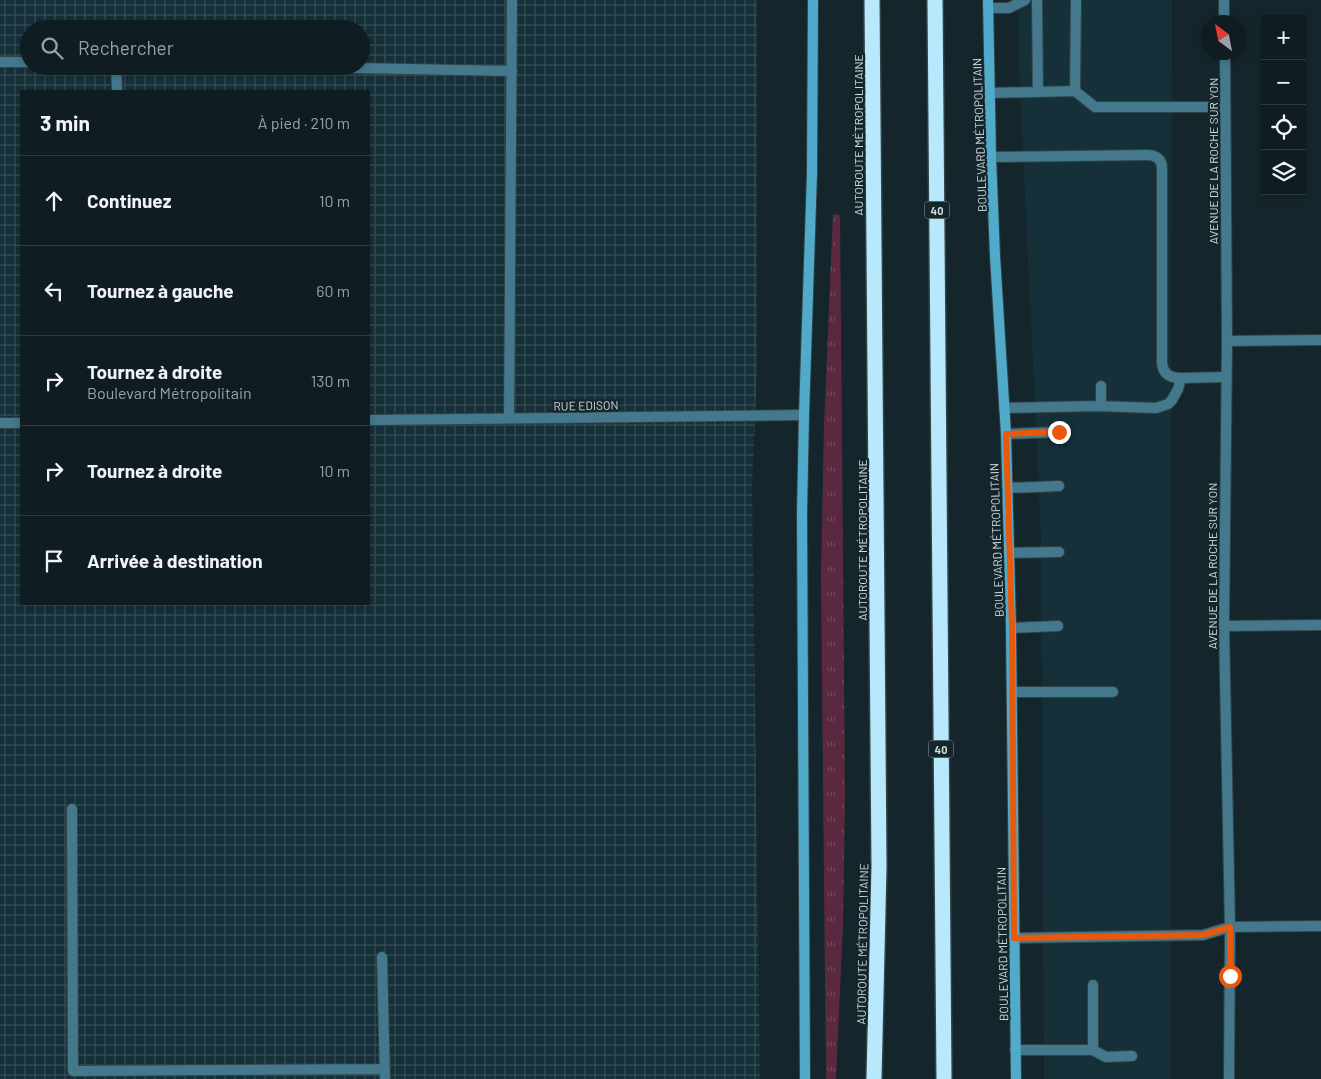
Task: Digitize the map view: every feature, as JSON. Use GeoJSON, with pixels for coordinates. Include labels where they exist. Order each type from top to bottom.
{"type":"FeatureCollection","features":[{"type":"Feature","properties":{"kind":"highway","name":"AUTOROUTE MÉTROPOLITAINE"},"geometry":{"type":"LineString","coordinates":[[872,0],[878,846],[874,1079]]}},
{"type":"Feature","properties":{"kind":"highway","name":"40"},"geometry":{"type":"LineString","coordinates":[[935,0],[944,1079]]}},
{"type":"Feature","properties":{"kind":"main road"},"geometry":{"type":"LineString","coordinates":[[805,1079],[802,534],[812,172],[813,0]]}},
{"type":"Feature","properties":{"kind":"main road","name":"BOULEVARD MÉTROPOLITAIN"},"geometry":{"type":"LineString","coordinates":[[988,4],[991,157],[1006,434],[1012,628],[1016,1079]]}},
{"type":"Feature","properties":{"kind":"street"},"geometry":{"type":"LineString","coordinates":[[509,418],[512,0]]}},
{"type":"Feature","properties":{"kind":"street"},"geometry":{"type":"LineString","coordinates":[[988,4],[1009,8],[1025,0]]}},
{"type":"Feature","properties":{"kind":"street"},"geometry":{"type":"LineString","coordinates":[[1037,0],[1038,92]]}},
{"type":"Feature","properties":{"kind":"street"},"geometry":{"type":"LineString","coordinates":[[1075,91],[1076,0]]}},
{"type":"Feature","properties":{"kind":"street"},"geometry":{"type":"LineString","coordinates":[[1224,0],[1224,15]]}},
{"type":"Feature","properties":{"kind":"street","name":"AVENUE DE LA ROCHE SUR YON"},"geometry":{"type":"LineString","coordinates":[[1225,60],[1227,341],[1224,626],[1230,927],[1229,1079]]}},
{"type":"Feature","properties":{"kind":"street"},"geometry":{"type":"LineString","coordinates":[[0,62],[20,62]]}},
{"type":"Feature","properties":{"kind":"street"},"geometry":{"type":"LineString","coordinates":[[370,68],[512,71]]}},
{"type":"Feature","properties":{"kind":"street"},"geometry":{"type":"LineString","coordinates":[[116,75],[117,90]]}},
{"type":"Feature","properties":{"kind":"street"},"geometry":{"type":"LineString","coordinates":[[990,93],[1075,91],[1095,107],[1225,107]]}},
{"type":"Feature","properties":{"kind":"street"},"geometry":{"type":"LineString","coordinates":[[991,157],[1153,155],[1160,160],[1162,168],[1163,368],[1172,377],[1226,378]]}},
{"type":"Feature","properties":{"kind":"street"},"geometry":{"type":"LineString","coordinates":[[1227,341],[1321,340]]}},
{"type":"Feature","properties":{"kind":"street"},"geometry":{"type":"LineString","coordinates":[[1004,408],[1162,407],[1168,404],[1176,395],[1181,378]]}},
{"type":"Feature","properties":{"kind":"street"},"geometry":{"type":"LineString","coordinates":[[1100,406],[1101,386]]}},
{"type":"Feature","properties":{"kind":"street","name":"RUE EDISON"},"geometry":{"type":"LineString","coordinates":[[370,420],[804,415]]}},
{"type":"Feature","properties":{"kind":"street"},"geometry":{"type":"LineString","coordinates":[[0,423],[20,423]]}},
{"type":"Feature","properties":{"kind":"street"},"geometry":{"type":"LineString","coordinates":[[1006,434],[1059,432]]}},
{"type":"Feature","properties":{"kind":"street"},"geometry":{"type":"LineString","coordinates":[[1008,488],[1059,486]]}},
{"type":"Feature","properties":{"kind":"street"},"geometry":{"type":"LineString","coordinates":[[1010,553],[1059,552]]}},
{"type":"Feature","properties":{"kind":"street"},"geometry":{"type":"LineString","coordinates":[[1224,626],[1321,625]]}},
{"type":"Feature","properties":{"kind":"street"},"geometry":{"type":"LineString","coordinates":[[1012,628],[1058,626]]}},
{"type":"Feature","properties":{"kind":"street"},"geometry":{"type":"LineString","coordinates":[[1012,692],[1113,692]]}},
{"type":"Feature","properties":{"kind":"street"},"geometry":{"type":"LineString","coordinates":[[72,809],[73,1071],[385,1074],[382,957]]}},
{"type":"Feature","properties":{"kind":"street"},"geometry":{"type":"LineString","coordinates":[[1014,938],[1203,935],[1230,927],[1321,926]]}},
{"type":"Feature","properties":{"kind":"street"},"geometry":{"type":"LineString","coordinates":[[1093,985],[1093,1050]]}},
{"type":"Feature","properties":{"kind":"street"},"geometry":{"type":"LineString","coordinates":[[1015,1050],[1093,1050],[1106,1057],[1132,1056]]}},
{"type":"Feature","properties":{"kind":"shaded area"},"geometry":{"type":"Polygon","coordinates":[[[0,0],[757,0],[757,373],[752,484],[760,1079],[0,1079],[0,0]]]}},
{"type":"Feature","properties":{"kind":"shaded area"},"geometry":{"type":"Polygon","coordinates":[[[1018,0],[1172,0],[1170,1079],[1044,1079],[1041,536],[1019,67],[1018,0]]]}},
{"type":"Feature","properties":{"kind":"green space"},"geometry":{"type":"Polygon","coordinates":[[[833,214],[840,215],[845,795],[843,925],[836,1079],[826,1079],[821,576],[824,425],[833,214]]]}},
{"type":"Feature","properties":{"kind":"route"},"geometry":{"type":"LineString","coordinates":[[1059,432],[1006,434],[1012,628],[1014,938],[1203,935],[1230,927],[1230,976]]}}]}
